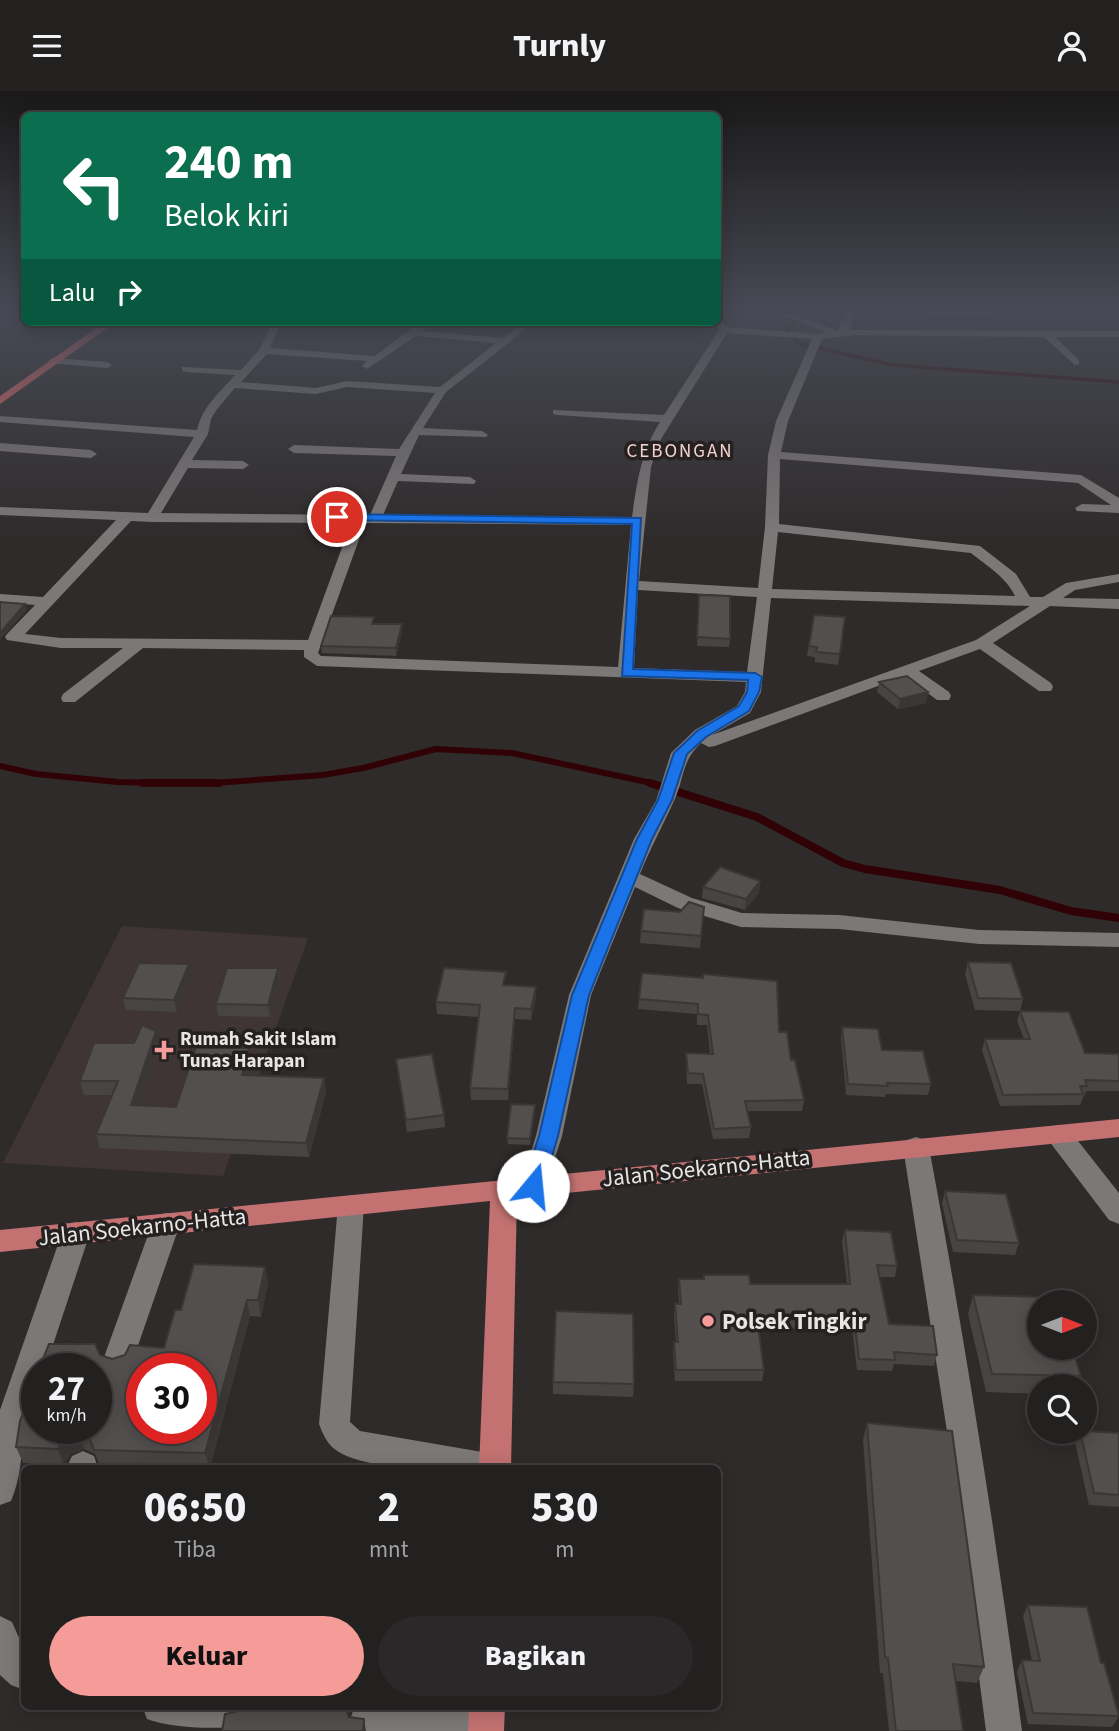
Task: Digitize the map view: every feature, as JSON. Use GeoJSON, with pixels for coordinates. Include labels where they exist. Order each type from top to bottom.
{"type":"FeatureCollection","features":[{"type":"Feature","properties":{"kind":"highway"},"geometry":{"type":"LineString","coordinates":[[0,401],[20,386]]}},
{"type":"Feature","properties":{"kind":"main road","name":"Jalan Soekarno-Hatta"},"geometry":{"type":"LineString","coordinates":[[0,1241],[1119,1128]]}},
{"type":"Feature","properties":{"kind":"main road"},"geometry":{"type":"LineString","coordinates":[[495,1465],[504,1191]]}},
{"type":"Feature","properties":{"kind":"street"},"geometry":{"type":"LineString","coordinates":[[152,518],[202,434],[205,419],[212,407],[235,386]]}},
{"type":"Feature","properties":{"kind":"street"},"geometry":{"type":"LineString","coordinates":[[243,386],[316,391],[340,386]]}},
{"type":"Feature","properties":{"kind":"street"},"geometry":{"type":"LineString","coordinates":[[371,386],[442,390]]}},
{"type":"Feature","properties":{"kind":"street"},"geometry":{"type":"LineString","coordinates":[[448,386],[442,390],[416,431],[368,518],[312,645],[310,654],[317,661],[755,677]]}},
{"type":"Feature","properties":{"kind":"street"},"geometry":{"type":"LineString","coordinates":[[626,673],[631,585],[645,467],[655,439],[685,386]]}},
{"type":"Feature","properties":{"kind":"street"},"geometry":{"type":"LineString","coordinates":[[533,1186],[549,1136],[580,995],[606,927],[668,791],[680,753],[701,734],[744,709],[753,692],[772,527],[774,455],[782,421],[797,386]]}},
{"type":"Feature","properties":{"kind":"street"},"geometry":{"type":"LineString","coordinates":[[557,412],[666,419]]}},
{"type":"Feature","properties":{"kind":"street"},"geometry":{"type":"LineString","coordinates":[[0,419],[202,434]]}},
{"type":"Feature","properties":{"kind":"street"},"geometry":{"type":"LineString","coordinates":[[416,431],[482,435]]}},
{"type":"Feature","properties":{"kind":"street"},"geometry":{"type":"LineString","coordinates":[[0,447],[91,454]]}},
{"type":"Feature","properties":{"kind":"street"},"geometry":{"type":"LineString","coordinates":[[294,449],[404,453]]}},
{"type":"Feature","properties":{"kind":"street"},"geometry":{"type":"LineString","coordinates":[[774,455],[1081,479],[1092,484],[1119,507]]}},
{"type":"Feature","properties":{"kind":"street"},"geometry":{"type":"LineString","coordinates":[[182,464],[243,465]]}},
{"type":"Feature","properties":{"kind":"street"},"geometry":{"type":"LineString","coordinates":[[393,477],[470,481]]}},
{"type":"Feature","properties":{"kind":"street"},"geometry":{"type":"LineString","coordinates":[[1092,484],[1119,486]]}},
{"type":"Feature","properties":{"kind":"street"},"geometry":{"type":"LineString","coordinates":[[1082,508],[1119,507]]}},
{"type":"Feature","properties":{"kind":"street"},"geometry":{"type":"LineString","coordinates":[[0,511],[152,518],[638,521]]}},
{"type":"Feature","properties":{"kind":"street"},"geometry":{"type":"LineString","coordinates":[[0,650],[127,517]]}},
{"type":"Feature","properties":{"kind":"street"},"geometry":{"type":"LineString","coordinates":[[772,527],[975,549],[981,552],[984,559],[1016,579],[1025,601]]}},
{"type":"Feature","properties":{"kind":"street"},"geometry":{"type":"LineString","coordinates":[[680,753],[982,643],[1049,602],[1059,591],[1071,586],[1119,578]]}},
{"type":"Feature","properties":{"kind":"street"},"geometry":{"type":"LineString","coordinates":[[631,585],[765,593],[1119,604]]}},
{"type":"Feature","properties":{"kind":"street"},"geometry":{"type":"LineString","coordinates":[[0,598],[46,602]]}},
{"type":"Feature","properties":{"kind":"street"},"geometry":{"type":"LineString","coordinates":[[13,637],[61,643],[312,645]]}},
{"type":"Feature","properties":{"kind":"street"},"geometry":{"type":"LineString","coordinates":[[982,643],[1045,687]]}},
{"type":"Feature","properties":{"kind":"street"},"geometry":{"type":"LineString","coordinates":[[69,698],[139,644]]}},
{"type":"Feature","properties":{"kind":"street"},"geometry":{"type":"LineString","coordinates":[[907,670],[943,696]]}},
{"type":"Feature","properties":{"kind":"street"},"geometry":{"type":"LineString","coordinates":[[631,877],[685,903],[741,920],[839,922],[979,937],[1119,940]]}},
{"type":"Feature","properties":{"kind":"street"},"geometry":{"type":"LineString","coordinates":[[1058,1134],[1119,1213]]}},
{"type":"Feature","properties":{"kind":"street"},"geometry":{"type":"LineString","coordinates":[[916,1147],[952,1349],[985,1574],[1004,1731]]}},
{"type":"Feature","properties":{"kind":"street"},"geometry":{"type":"LineString","coordinates":[[351,1205],[334,1424],[337,1431],[348,1442],[358,1445],[471,1465]]}},
{"type":"Feature","properties":{"kind":"street"},"geometry":{"type":"LineString","coordinates":[[118,1360],[166,1224]]}},
{"type":"Feature","properties":{"kind":"street"},"geometry":{"type":"LineString","coordinates":[[0,1490],[10,1426],[76,1233]]}},
{"type":"Feature","properties":{"kind":"street"},"geometry":{"type":"LineString","coordinates":[[0,1634],[7,1657],[21,1669]]}},
{"type":"Feature","properties":{"kind":"street"},"geometry":{"type":"LineString","coordinates":[[218,1710],[233,1711]]}},
{"type":"Feature","properties":{"kind":"street"},"geometry":{"type":"LineString","coordinates":[[368,1719],[486,1720]]}},
{"type":"Feature","properties":{"kind":"shaded area","name":"Rumah Sakit Islam Tunas Harapan"},"geometry":{"type":"Polygon","coordinates":[[[122,926],[308,938],[223,1176],[3,1163],[122,926]]]}},
{"type":"Feature","properties":{"kind":"building"},"geometry":{"type":"Polygon","coordinates":[[[699,595],[730,596],[730,639],[697,637],[699,595]]]}},
{"type":"Feature","properties":{"kind":"building"},"geometry":{"type":"Polygon","coordinates":[[[0,602],[25,604],[0,633],[0,602]]]}},
{"type":"Feature","properties":{"kind":"building"},"geometry":{"type":"Polygon","coordinates":[[[814,615],[845,617],[840,654],[816,652],[817,647],[809,646],[814,615]]]}},
{"type":"Feature","properties":{"kind":"building"},"geometry":{"type":"Polygon","coordinates":[[[331,616],[374,617],[372,624],[402,624],[396,648],[321,646],[331,616]]]}},
{"type":"Feature","properties":{"kind":"building"},"geometry":{"type":"Polygon","coordinates":[[[907,676],[928,692],[900,699],[879,682],[907,676]]]}},
{"type":"Feature","properties":{"kind":"building"},"geometry":{"type":"Polygon","coordinates":[[[720,867],[760,881],[746,899],[703,887],[720,867]]]}},
{"type":"Feature","properties":{"kind":"building"},"geometry":{"type":"Polygon","coordinates":[[[689,902],[704,907],[701,936],[641,931],[644,909],[680,912],[689,902]]]}},
{"type":"Feature","properties":{"kind":"building"},"geometry":{"type":"Polygon","coordinates":[[[968,962],[1011,963],[1023,999],[978,998],[968,962]]]}},
{"type":"Feature","properties":{"kind":"building"},"geometry":{"type":"Polygon","coordinates":[[[139,963],[189,964],[174,1000],[123,998],[139,963]]]}},
{"type":"Feature","properties":{"kind":"building"},"geometry":{"type":"Polygon","coordinates":[[[227,968],[278,968],[268,1005],[216,1004],[227,968]]]}},
{"type":"Feature","properties":{"kind":"building"},"geometry":{"type":"Polygon","coordinates":[[[444,968],[506,972],[503,985],[536,987],[531,1009],[515,1008],[508,1089],[470,1088],[480,1005],[436,1002],[444,968]]]}},
{"type":"Feature","properties":{"kind":"building"},"geometry":{"type":"Polygon","coordinates":[[[642,973],[703,978],[703,974],[777,981],[779,1032],[787,1032],[791,1060],[795,1060],[804,1100],[745,1101],[751,1127],[714,1129],[703,1074],[688,1073],[686,1053],[713,1054],[708,1015],[698,1014],[698,1004],[639,999],[642,973]]]}},
{"type":"Feature","properties":{"kind":"building"},"geometry":{"type":"Polygon","coordinates":[[[1020,1011],[1069,1012],[1085,1053],[1119,1054],[1119,1081],[1085,1080],[1087,1086],[1080,1086],[1083,1094],[1003,1095],[985,1039],[1030,1039],[1020,1011]]]}},
{"type":"Feature","properties":{"kind":"building"},"geometry":{"type":"Polygon","coordinates":[[[142,1025],[156,1031],[131,1105],[176,1107],[196,1047],[249,1048],[242,1075],[324,1078],[306,1143],[96,1134],[118,1081],[80,1081],[94,1043],[134,1043],[142,1025]]]}},
{"type":"Feature","properties":{"kind":"building"},"geometry":{"type":"Polygon","coordinates":[[[842,1027],[878,1029],[882,1050],[923,1051],[931,1084],[848,1084],[842,1027]]]}},
{"type":"Feature","properties":{"kind":"building"},"geometry":{"type":"Polygon","coordinates":[[[432,1054],[444,1115],[406,1120],[396,1059],[432,1054]]]}},
{"type":"Feature","properties":{"kind":"building"},"geometry":{"type":"Polygon","coordinates":[[[511,1104],[535,1105],[530,1139],[507,1138],[511,1104]]]}},
{"type":"Feature","properties":{"kind":"building"},"geometry":{"type":"Polygon","coordinates":[[[945,1191],[1006,1194],[1019,1243],[957,1240],[945,1191]]]}},
{"type":"Feature","properties":{"kind":"building"},"geometry":{"type":"Polygon","coordinates":[[[845,1230],[891,1232],[897,1266],[877,1265],[889,1324],[933,1326],[937,1355],[894,1352],[895,1360],[859,1359],[854,1317],[757,1318],[764,1370],[676,1370],[674,1342],[678,1342],[675,1304],[681,1304],[679,1279],[704,1279],[704,1275],[749,1275],[750,1284],[850,1284],[845,1230]]]}},
{"type":"Feature","properties":{"kind":"building"},"geometry":{"type":"Polygon","coordinates":[[[194,1264],[265,1267],[258,1300],[247,1300],[217,1409],[217,1353],[126,1353],[130,1345],[164,1348],[175,1310],[181,1310],[194,1264]]]}},
{"type":"Feature","properties":{"kind":"building"},"geometry":{"type":"Polygon","coordinates":[[[973,1295],[1027,1296],[1027,1360],[1076,1360],[1080,1374],[1027,1375],[992,1374],[973,1295]]]}},
{"type":"Feature","properties":{"kind":"building"},"geometry":{"type":"Polygon","coordinates":[[[556,1311],[633,1314],[634,1384],[553,1382],[556,1311]]]}},
{"type":"Feature","properties":{"kind":"building"},"geometry":{"type":"Polygon","coordinates":[[[49,1344],[95,1344],[99,1353],[45,1353],[49,1344]]]}},
{"type":"Feature","properties":{"kind":"building"},"geometry":{"type":"Polygon","coordinates":[[[126,1353],[126,1444],[207,1444],[205,1453],[94,1450],[92,1444],[112,1444],[112,1359],[126,1353]]]}},
{"type":"Feature","properties":{"kind":"building"},"geometry":{"type":"Polygon","coordinates":[[[21,1418],[21,1444],[60,1444],[58,1449],[16,1447],[21,1418]]]}},
{"type":"Feature","properties":{"kind":"building"},"geometry":{"type":"Polygon","coordinates":[[[867,1423],[952,1431],[984,1667],[953,1664],[963,1731],[896,1731],[888,1658],[885,1657],[867,1423]]]}},
{"type":"Feature","properties":{"kind":"building"},"geometry":{"type":"Polygon","coordinates":[[[1097,1432],[1119,1433],[1119,1495],[1094,1493],[1083,1444],[1097,1444],[1097,1432]]]}},
{"type":"Feature","properties":{"kind":"building"},"geometry":{"type":"Polygon","coordinates":[[[1028,1605],[1087,1607],[1101,1663],[1104,1663],[1119,1716],[1033,1713],[1022,1660],[1040,1661],[1028,1605]]]}},
{"type":"Feature","properties":{"kind":"building"},"geometry":{"type":"Polygon","coordinates":[[[243,1710],[346,1710],[349,1717],[364,1719],[363,1731],[222,1731],[225,1714],[243,1710]]]}},
{"type":"Feature","properties":{"kind":"waterway"},"geometry":{"type":"LineString","coordinates":[[214,783],[323,775],[363,768],[436,749],[512,753],[656,784]]}},
{"type":"Feature","properties":{"kind":"waterway"},"geometry":{"type":"LineString","coordinates":[[0,766],[36,774],[159,783]]}},
{"type":"Feature","properties":{"kind":"waterway"},"geometry":{"type":"LineString","coordinates":[[143,783],[159,783]]}},
{"type":"Feature","properties":{"kind":"waterway"},"geometry":{"type":"LineString","coordinates":[[159,783],[214,783]]}},
{"type":"Feature","properties":{"kind":"waterway"},"geometry":{"type":"LineString","coordinates":[[159,783],[214,783]]}},
{"type":"Feature","properties":{"kind":"waterway"},"geometry":{"type":"LineString","coordinates":[[214,783],[219,783]]}},
{"type":"Feature","properties":{"kind":"waterway"},"geometry":{"type":"LineString","coordinates":[[650,783],[757,817],[843,863],[865,869],[1000,890],[1071,911],[1119,918]]}},
{"type":"Feature","properties":{"kind":"place","name":"Rumah Sakit Islam Tunas Harapan"},"geometry":{"type":"Point","coordinates":[164,1050]}},
{"type":"Feature","properties":{"kind":"place","name":"Polsek Tingkir"},"geometry":{"type":"Point","coordinates":[708,1321]}},
{"type":"Feature","properties":{"kind":"district","name":"CEBONGAN"},"geometry":{"type":"Point","coordinates":[680,451]}},
{"type":"Feature","properties":{"kind":"route"},"geometry":{"type":"LineString","coordinates":[[337,517],[638,521],[626,673],[755,677],[753,692],[744,709],[701,734],[680,753],[665,800],[644,839],[631,877],[606,927],[580,995],[549,1136],[533,1186]]}}]}
